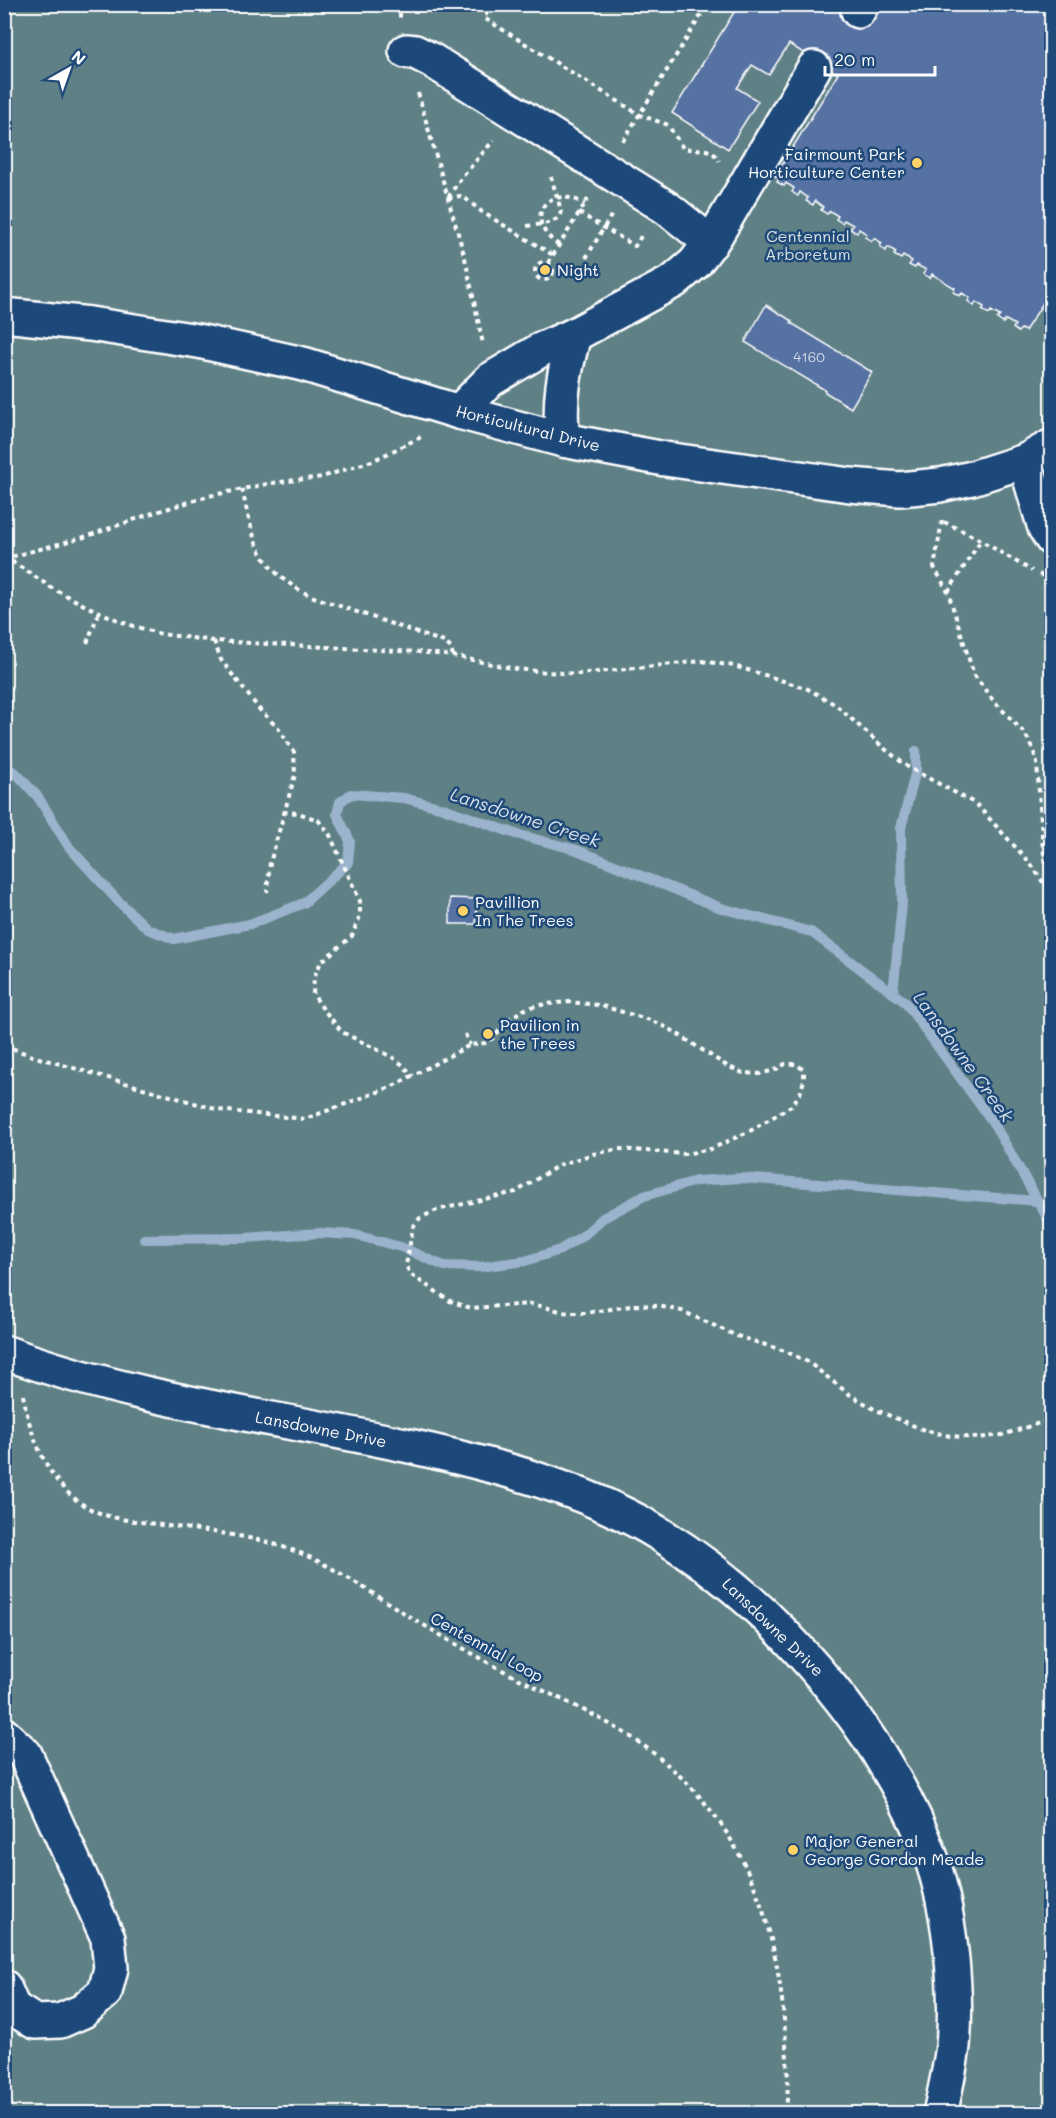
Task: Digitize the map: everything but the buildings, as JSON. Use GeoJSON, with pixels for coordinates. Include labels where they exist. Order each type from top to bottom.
{"type":"FeatureCollection","features":[{"type":"Feature","properties":{"kind":"street"},"geometry":{"type":"LineString","coordinates":[[406,51],[415,52],[431,60],[660,204],[711,243]]}},
{"type":"Feature","properties":{"kind":"street"},"geometry":{"type":"LineString","coordinates":[[459,412],[490,380],[542,349],[674,281],[695,263],[711,243],[814,68]]}},
{"type":"Feature","properties":{"kind":"street","name":"Horticultural Drive"},"geometry":{"type":"LineString","coordinates":[[4,315],[90,324],[198,340],[303,364],[459,412],[563,440],[665,459],[850,485],[900,489],[940,485],[972,478],[1038,453]]}},
{"type":"Feature","properties":{"kind":"street"},"geometry":{"type":"LineString","coordinates":[[563,440],[560,416],[562,389],[574,334]]}},
{"type":"Feature","properties":{"kind":"street"},"geometry":{"type":"LineString","coordinates":[[1038,453],[1045,528],[1052,539]]}},
{"type":"Feature","properties":{"kind":"street","name":"Lansdowne Drive"},"geometry":{"type":"LineString","coordinates":[[12,1355],[85,1377],[177,1400],[411,1447],[527,1476],[570,1491],[646,1527],[709,1567],[738,1591],[800,1650],[852,1712],[900,1789],[931,1856],[941,1891],[948,1933],[954,2008],[953,2044],[940,2114]]}},
{"type":"Feature","properties":{"kind":"street"},"geometry":{"type":"LineString","coordinates":[[4,1734],[25,1754],[108,1938],[111,1968],[105,1992],[83,2011],[60,2021],[35,2022],[20,2013],[13,2008],[4,1987]]}},
{"type":"Feature","properties":{"kind":"path"},"geometry":{"type":"LineString","coordinates":[[400,4],[400,21],[406,51],[474,294],[490,380]]}},
{"type":"Feature","properties":{"kind":"path"},"geometry":{"type":"LineString","coordinates":[[492,4],[484,18],[640,115],[668,125],[682,148],[707,149],[715,154],[729,177],[743,188]]}},
{"type":"Feature","properties":{"kind":"path"},"geometry":{"type":"LineString","coordinates":[[628,134],[708,4]]}},
{"type":"Feature","properties":{"kind":"path"},"geometry":{"type":"LineString","coordinates":[[448,198],[513,112]]}},
{"type":"Feature","properties":{"kind":"path"},"geometry":{"type":"LineString","coordinates":[[527,226],[558,220],[561,216],[550,172]]}},
{"type":"Feature","properties":{"kind":"path"},"geometry":{"type":"LineString","coordinates":[[548,263],[585,204],[617,178]]}},
{"type":"Feature","properties":{"kind":"path"},"geometry":{"type":"LineString","coordinates":[[586,258],[604,227],[617,178]]}},
{"type":"Feature","properties":{"kind":"path"},"geometry":{"type":"LineString","coordinates":[[448,198],[460,196],[466,199],[482,212],[553,255]]}},
{"type":"Feature","properties":{"kind":"path"},"geometry":{"type":"LineString","coordinates":[[559,245],[546,234],[540,224],[540,217],[546,204],[550,199],[556,197],[572,197],[585,204]]}},
{"type":"Feature","properties":{"kind":"path"},"geometry":{"type":"LineString","coordinates":[[579,213],[635,246],[660,204]]}},
{"type":"Feature","properties":{"kind":"path"},"geometry":{"type":"LineString","coordinates":[[543,262],[548,263],[552,266],[552,274],[549,278],[541,279],[537,276],[537,267],[543,262]]}},
{"type":"Feature","properties":{"kind":"path"},"geometry":{"type":"LineString","coordinates":[[5,558],[88,536],[156,512],[242,489],[322,477],[345,470],[372,461],[409,443],[459,412]]}},
{"type":"Feature","properties":{"kind":"path"},"geometry":{"type":"LineString","coordinates":[[242,489],[254,540],[276,574],[312,596],[444,642],[451,648],[453,656]]}},
{"type":"Feature","properties":{"kind":"path"},"geometry":{"type":"LineString","coordinates":[[942,521],[934,567],[948,592],[974,675],[992,699],[1025,734],[1032,746],[1037,763],[1043,850],[1051,878],[1045,886]]}},
{"type":"Feature","properties":{"kind":"path"},"geometry":{"type":"LineString","coordinates":[[948,592],[981,540]]}},
{"type":"Feature","properties":{"kind":"path"},"geometry":{"type":"LineString","coordinates":[[5,558],[52,588],[99,612],[144,630],[214,641],[453,656],[516,669],[579,674],[702,661],[734,666],[808,690],[836,705],[908,767],[976,804],[1031,864],[1052,896]]}},
{"type":"Feature","properties":{"kind":"path"},"geometry":{"type":"LineString","coordinates":[[87,643],[99,612]]}},
{"type":"Feature","properties":{"kind":"path"},"geometry":{"type":"LineString","coordinates":[[214,641],[221,660],[260,710],[278,728],[294,752],[295,775],[270,864],[267,892]]}},
{"type":"Feature","properties":{"kind":"path"},"geometry":{"type":"LineString","coordinates":[[283,812],[298,813],[318,820],[337,846],[341,861],[360,901],[360,916],[352,936],[321,962],[314,977],[313,994],[342,1032],[392,1057],[413,1076]]}},
{"type":"Feature","properties":{"kind":"path"},"geometry":{"type":"LineString","coordinates":[[4,1046],[219,1110],[305,1119],[391,1087],[470,1045],[493,1038],[510,1018],[527,1008],[546,1004],[569,1002],[599,1005],[650,1020],[670,1029],[727,1066],[743,1073],[759,1074],[775,1070],[785,1064],[796,1064],[804,1070],[804,1080],[800,1094],[791,1106],[775,1118],[711,1149],[685,1154],[619,1149],[593,1154],[560,1165],[516,1192],[438,1210],[420,1218],[413,1227],[406,1265],[410,1274],[450,1301],[471,1308],[532,1304],[568,1313],[586,1313],[636,1305],[658,1306],[682,1311],[737,1336],[785,1351],[808,1362],[849,1394],[876,1410],[924,1430],[950,1436],[978,1438],[1002,1435],[1052,1419]]}},
{"type":"Feature","properties":{"kind":"path"},"geometry":{"type":"LineString","coordinates":[[465,1034],[470,1045]]}},
{"type":"Feature","properties":{"kind":"path","name":"Centennial Loop"},"geometry":{"type":"LineString","coordinates":[[12,1355],[27,1421],[48,1468],[65,1491],[85,1506],[109,1517],[260,1540],[292,1550],[328,1566],[484,1661],[616,1728],[652,1752],[687,1783],[719,1820],[743,1859],[763,1905],[775,1953],[783,2000],[787,2058],[785,2114]]}},
{"type":"Feature","properties":{"kind":"green space","name":"Centennial Arboretum"},"geometry":{"type":"Polygon","coordinates":[[[5,5],[1051,5],[1051,2113],[5,2114],[5,5]]]}},
{"type":"Feature","properties":{"kind":"waterway"},"geometry":{"type":"LineString","coordinates":[[893,993],[902,904],[901,828],[916,770],[916,751]]}},
{"type":"Feature","properties":{"kind":"waterway","name":"Lansdowne Creek"},"geometry":{"type":"LineString","coordinates":[[4,766],[16,773],[38,797],[69,847],[118,901],[148,929],[174,939],[250,924],[304,903],[348,863],[350,841],[337,814],[340,802],[351,794],[404,798],[443,808],[516,834],[577,850],[721,908],[811,932],[905,1002],[994,1124],[1052,1226]]}},
{"type":"Feature","properties":{"kind":"waterway"},"geometry":{"type":"LineString","coordinates":[[144,1239],[243,1238],[320,1233],[355,1235],[401,1247],[444,1266],[479,1267],[525,1261],[560,1250],[584,1235],[603,1218],[644,1196],[696,1181],[741,1178],[1038,1201]]}},
{"type":"Feature","properties":{"kind":"place","name":"Fairmount Park Horticulture Center"},"geometry":{"type":"Point","coordinates":[917,163]}},
{"type":"Feature","properties":{"kind":"place","name":"Night"},"geometry":{"type":"Point","coordinates":[545,270]}},
{"type":"Feature","properties":{"kind":"place","name":"Pavillion In The Trees"},"geometry":{"type":"Point","coordinates":[463,911]}},
{"type":"Feature","properties":{"kind":"place","name":"Pavilion in the Trees"},"geometry":{"type":"Point","coordinates":[488,1034]}},
{"type":"Feature","properties":{"kind":"place","name":"Major General George Gordon Meade"},"geometry":{"type":"Point","coordinates":[793,1850]}}]}
